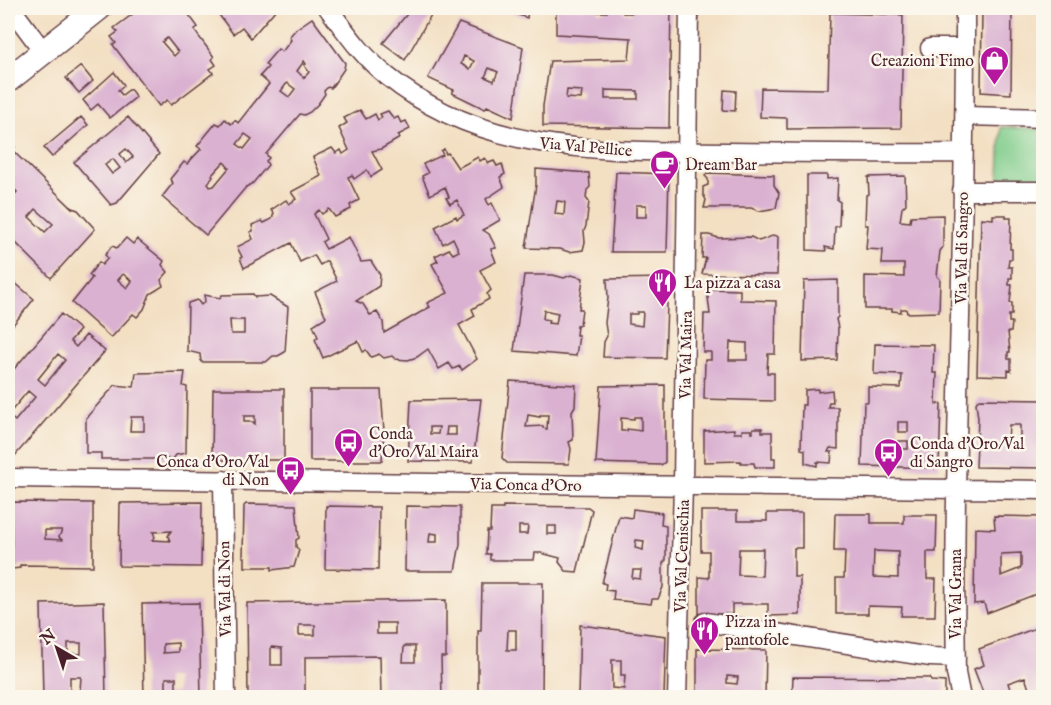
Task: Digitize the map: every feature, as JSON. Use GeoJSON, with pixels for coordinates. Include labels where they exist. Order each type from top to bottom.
{"type":"FeatureCollection","features":[{"type":"Feature","properties":{"kind":"main road"},"geometry":{"type":"LineString","coordinates":[[8,80],[99,8]]}},
{"type":"Feature","properties":{"kind":"street"},"geometry":{"type":"LineString","coordinates":[[10,8],[44,51]]}},
{"type":"Feature","properties":{"kind":"street","name":"Via Val Pellice"},"geometry":{"type":"LineString","coordinates":[[328,8],[355,44],[387,77],[421,99],[465,122],[501,135],[556,146],[621,151],[963,153]]}},
{"type":"Feature","properties":{"kind":"street","name":"Via Val Maira"},"geometry":{"type":"LineString","coordinates":[[683,486],[689,8]]}},
{"type":"Feature","properties":{"kind":"street","name":"Via Val di Sangro"},"geometry":{"type":"LineString","coordinates":[[955,489],[965,116],[965,8]]}},
{"type":"Feature","properties":{"kind":"street"},"geometry":{"type":"LineString","coordinates":[[930,48],[965,48]]}},
{"type":"Feature","properties":{"kind":"street"},"geometry":{"type":"LineString","coordinates":[[965,116],[1044,118]]}},
{"type":"Feature","properties":{"kind":"street"},"geometry":{"type":"LineString","coordinates":[[962,190],[1044,191]]}},
{"type":"Feature","properties":{"kind":"street","name":"Via Conca d'Oro"},"geometry":{"type":"LineString","coordinates":[[8,478],[1044,490]]}},
{"type":"Feature","properties":{"kind":"street","name":"Via Val di Non"},"geometry":{"type":"LineString","coordinates":[[223,480],[226,698]]}},
{"type":"Feature","properties":{"kind":"street","name":"Via Val Cenischia"},"geometry":{"type":"LineString","coordinates":[[677,698],[683,486]]}},
{"type":"Feature","properties":{"kind":"street","name":"Via Val Grana"},"geometry":{"type":"LineString","coordinates":[[955,489],[956,674],[961,698]]}},
{"type":"Feature","properties":{"kind":"street"},"geometry":{"type":"LineString","coordinates":[[705,622],[931,657],[956,658]]}},
{"type":"Feature","properties":{"kind":"green space"},"geometry":{"type":"Polygon","coordinates":[[[1001,127],[1043,129],[1043,180],[999,178],[1001,127]]]}},
{"type":"Feature","properties":{"kind":"building"},"geometry":{"type":"Polygon","coordinates":[[[141,8],[184,8],[198,27],[194,30],[214,57],[212,59],[216,65],[210,69],[213,73],[171,105],[167,100],[159,106],[113,45],[116,43],[111,37],[118,32],[114,28],[141,8]],[[167,38],[162,42],[174,56],[178,52],[167,38]]]}},
{"type":"Feature","properties":{"kind":"building"},"geometry":{"type":"Polygon","coordinates":[[[214,8],[277,8],[251,38],[242,27],[233,34],[214,8]]]}},
{"type":"Feature","properties":{"kind":"building"},"geometry":{"type":"Polygon","coordinates":[[[412,8],[435,8],[405,60],[383,43],[412,8]]]}},
{"type":"Feature","properties":{"kind":"building"},"geometry":{"type":"Polygon","coordinates":[[[499,8],[528,8],[527,18],[499,8]]]}},
{"type":"Feature","properties":{"kind":"building"},"geometry":{"type":"Polygon","coordinates":[[[556,8],[598,8],[598,12],[607,12],[607,8],[623,8],[623,13],[633,13],[633,8],[671,8],[669,128],[543,126],[543,106],[550,61],[629,59],[631,38],[556,34],[556,8]],[[567,90],[566,98],[581,99],[582,91],[567,90]],[[605,90],[605,99],[638,99],[638,91],[605,90]]]}},
{"type":"Feature","properties":{"kind":"building"},"geometry":{"type":"Polygon","coordinates":[[[982,8],[1012,8],[1011,94],[981,92],[982,8]]]}},
{"type":"Feature","properties":{"kind":"building"},"geometry":{"type":"Polygon","coordinates":[[[830,13],[903,15],[901,128],[787,129],[787,118],[760,117],[761,88],[828,89],[830,13]]]}},
{"type":"Feature","properties":{"kind":"building"},"geometry":{"type":"Polygon","coordinates":[[[312,18],[345,63],[344,69],[331,88],[328,87],[324,91],[325,94],[318,104],[310,112],[300,114],[266,154],[269,158],[266,161],[268,165],[253,183],[246,187],[206,235],[162,197],[173,183],[170,179],[184,162],[187,164],[201,149],[197,146],[216,123],[220,125],[225,119],[231,124],[235,120],[238,123],[269,84],[260,76],[268,67],[265,64],[278,49],[282,52],[291,40],[289,37],[312,18]],[[304,61],[297,71],[304,78],[309,72],[304,61]],[[287,83],[281,91],[289,97],[295,89],[287,83]],[[245,134],[237,144],[244,149],[252,139],[245,134]],[[224,162],[208,183],[210,187],[214,186],[229,168],[224,162]]]}},
{"type":"Feature","properties":{"kind":"building"},"geometry":{"type":"Polygon","coordinates":[[[459,23],[523,47],[513,118],[487,106],[485,109],[452,93],[454,90],[428,78],[459,23]],[[464,56],[461,64],[470,69],[474,61],[464,56]],[[489,68],[485,77],[494,81],[498,72],[489,68]]]}},
{"type":"Feature","properties":{"kind":"building"},"geometry":{"type":"Polygon","coordinates":[[[81,66],[93,81],[79,93],[66,78],[81,66]]]}},
{"type":"Feature","properties":{"kind":"building"},"geometry":{"type":"Polygon","coordinates":[[[114,72],[124,85],[118,90],[122,95],[130,89],[136,97],[110,118],[98,104],[91,110],[83,100],[114,72]]]}},
{"type":"Feature","properties":{"kind":"building"},"geometry":{"type":"Polygon","coordinates":[[[724,90],[736,91],[735,111],[723,110],[724,90]]]}},
{"type":"Feature","properties":{"kind":"building"},"geometry":{"type":"Polygon","coordinates":[[[360,110],[366,119],[375,114],[378,120],[382,117],[380,114],[388,111],[394,119],[398,117],[401,123],[406,121],[410,129],[398,135],[400,138],[381,149],[372,151],[382,170],[371,177],[367,170],[354,179],[352,175],[348,177],[359,200],[350,205],[351,209],[335,217],[329,209],[322,214],[319,210],[314,214],[326,239],[322,242],[326,249],[349,237],[361,262],[371,261],[380,275],[379,286],[356,301],[363,304],[370,315],[377,312],[383,322],[384,333],[430,307],[427,303],[448,293],[432,264],[438,261],[435,256],[449,249],[453,254],[459,251],[453,238],[443,244],[435,227],[456,216],[457,219],[464,215],[457,200],[450,204],[446,198],[449,197],[445,187],[430,195],[422,176],[428,173],[423,164],[443,155],[441,151],[444,149],[458,168],[478,157],[480,161],[485,158],[489,163],[494,161],[497,166],[502,164],[505,174],[500,177],[504,187],[486,199],[489,205],[492,203],[500,220],[483,230],[489,234],[496,248],[491,249],[496,262],[480,270],[491,290],[487,294],[489,299],[472,309],[475,316],[459,325],[477,359],[462,370],[460,366],[453,369],[449,363],[439,369],[428,349],[408,360],[395,359],[392,356],[384,358],[379,354],[371,357],[366,350],[363,352],[358,341],[323,358],[315,339],[318,337],[313,325],[326,317],[315,292],[337,281],[327,261],[320,265],[314,255],[300,262],[291,243],[244,268],[240,258],[242,257],[237,247],[253,239],[250,232],[253,231],[252,225],[272,219],[274,213],[271,210],[286,200],[289,204],[296,199],[291,192],[321,176],[313,157],[332,148],[336,153],[341,150],[343,154],[349,150],[339,128],[347,123],[344,118],[360,110]]]}},
{"type":"Feature","properties":{"kind":"building"},"geometry":{"type":"Polygon","coordinates":[[[81,117],[88,125],[52,157],[44,148],[81,117]]]}},
{"type":"Feature","properties":{"kind":"building"},"geometry":{"type":"Polygon","coordinates":[[[128,117],[159,154],[117,203],[111,205],[74,162],[128,117]],[[126,149],[120,154],[126,163],[133,157],[126,149]],[[113,159],[105,165],[112,174],[120,168],[113,159]]]}},
{"type":"Feature","properties":{"kind":"building"},"geometry":{"type":"Polygon","coordinates":[[[8,140],[15,147],[12,150],[72,208],[78,210],[95,229],[51,278],[8,235],[8,196],[10,199],[17,192],[8,182],[8,140]],[[36,209],[29,217],[45,232],[53,224],[36,209]]]}},
{"type":"Feature","properties":{"kind":"building"},"geometry":{"type":"Polygon","coordinates":[[[536,169],[589,173],[590,187],[586,198],[589,202],[583,250],[569,252],[560,249],[526,248],[536,185],[536,169]],[[557,201],[555,214],[564,215],[565,202],[557,201]]]}},
{"type":"Feature","properties":{"kind":"building"},"geometry":{"type":"Polygon","coordinates":[[[616,172],[669,174],[667,252],[611,252],[616,172]],[[636,205],[636,217],[646,217],[646,205],[636,205]]]}},
{"type":"Feature","properties":{"kind":"building"},"geometry":{"type":"Polygon","coordinates":[[[707,173],[774,175],[774,185],[779,193],[776,208],[759,211],[751,208],[704,208],[706,200],[703,187],[708,185],[708,179],[705,176],[707,173]]]}},
{"type":"Feature","properties":{"kind":"building"},"geometry":{"type":"Polygon","coordinates":[[[807,175],[827,175],[827,179],[838,178],[839,226],[835,227],[834,249],[825,247],[826,251],[807,250],[807,175]]]}},
{"type":"Feature","properties":{"kind":"building"},"geometry":{"type":"Polygon","coordinates":[[[905,176],[906,204],[902,208],[900,221],[910,222],[911,216],[943,215],[943,247],[940,251],[937,276],[940,279],[939,312],[907,313],[906,309],[901,309],[901,312],[892,311],[892,309],[865,309],[865,276],[904,277],[904,264],[882,264],[883,250],[866,249],[868,177],[905,176]]]}},
{"type":"Feature","properties":{"kind":"building"},"geometry":{"type":"Polygon","coordinates":[[[993,215],[1006,215],[1006,218],[1011,218],[1012,259],[1009,259],[1008,267],[1012,267],[1012,278],[1009,278],[1009,285],[1012,285],[1010,303],[1012,303],[1012,315],[1009,315],[1009,322],[1012,322],[1011,332],[1008,332],[1010,352],[1008,352],[1008,359],[1011,359],[1011,371],[1008,370],[1008,376],[977,375],[981,218],[993,219],[993,215]]]}},
{"type":"Feature","properties":{"kind":"building"},"geometry":{"type":"Polygon","coordinates":[[[703,235],[719,238],[751,237],[759,241],[775,235],[778,237],[777,275],[702,274],[706,258],[702,258],[703,235]]]}},
{"type":"Feature","properties":{"kind":"building"},"geometry":{"type":"Polygon","coordinates":[[[126,238],[133,244],[137,239],[164,261],[162,265],[168,272],[161,280],[163,286],[150,294],[144,309],[137,317],[133,314],[111,338],[72,303],[92,278],[89,275],[99,262],[102,265],[108,258],[105,255],[112,246],[117,248],[126,238]],[[123,274],[118,280],[127,288],[132,281],[123,274]]]}},
{"type":"Feature","properties":{"kind":"building"},"geometry":{"type":"Polygon","coordinates":[[[524,275],[553,275],[564,278],[571,275],[583,278],[579,309],[582,309],[576,335],[579,335],[576,356],[514,351],[524,275]],[[544,310],[543,319],[549,320],[548,323],[556,324],[558,313],[544,310]]]}},
{"type":"Feature","properties":{"kind":"building"},"geometry":{"type":"Polygon","coordinates":[[[668,278],[665,358],[603,357],[604,342],[607,336],[605,323],[608,298],[607,279],[668,278]],[[643,312],[629,314],[629,324],[642,326],[643,312]]]}},
{"type":"Feature","properties":{"kind":"building"},"geometry":{"type":"Polygon","coordinates":[[[8,280],[12,284],[14,282],[34,299],[8,331],[8,280]]]}},
{"type":"Feature","properties":{"kind":"building"},"geometry":{"type":"Polygon","coordinates":[[[838,280],[837,360],[802,361],[804,281],[838,280]]]}},
{"type":"Feature","properties":{"kind":"building"},"geometry":{"type":"Polygon","coordinates":[[[707,289],[740,290],[740,300],[776,301],[775,354],[768,354],[767,373],[774,373],[774,401],[704,399],[705,360],[711,360],[711,352],[703,352],[704,314],[710,314],[707,289]],[[730,342],[729,360],[747,360],[747,343],[730,342]]]}},
{"type":"Feature","properties":{"kind":"building"},"geometry":{"type":"Polygon","coordinates":[[[204,295],[220,298],[222,295],[270,296],[288,307],[285,352],[273,356],[266,362],[201,362],[200,354],[187,351],[188,303],[197,300],[201,305],[205,301],[204,295]],[[230,320],[231,334],[244,334],[244,320],[230,320]]]}},
{"type":"Feature","properties":{"kind":"building"},"geometry":{"type":"Polygon","coordinates":[[[61,314],[80,330],[70,341],[76,347],[86,335],[105,351],[13,458],[8,453],[8,415],[8,376],[61,314]],[[58,354],[38,379],[45,385],[65,360],[58,354]],[[28,391],[8,415],[15,421],[35,397],[28,391]]]}},
{"type":"Feature","properties":{"kind":"building"},"geometry":{"type":"Polygon","coordinates":[[[875,344],[934,345],[933,373],[937,373],[936,404],[941,404],[939,468],[862,466],[864,402],[868,402],[868,387],[901,388],[902,375],[874,374],[875,344]],[[898,422],[898,432],[908,432],[908,422],[898,422]],[[898,441],[898,449],[908,449],[908,441],[898,441]]]}},
{"type":"Feature","properties":{"kind":"building"},"geometry":{"type":"Polygon","coordinates":[[[185,372],[183,386],[187,387],[186,453],[176,455],[173,459],[101,459],[101,453],[86,453],[86,418],[115,385],[134,387],[136,373],[185,372]],[[131,417],[130,431],[144,431],[144,417],[131,417]]]}},
{"type":"Feature","properties":{"kind":"building"},"geometry":{"type":"Polygon","coordinates":[[[510,381],[576,385],[575,406],[572,411],[573,440],[569,442],[571,449],[569,464],[507,463],[502,458],[510,381]],[[528,415],[526,427],[543,426],[547,429],[548,415],[540,415],[540,417],[528,415]]]}},
{"type":"Feature","properties":{"kind":"building"},"geometry":{"type":"Polygon","coordinates":[[[665,385],[665,462],[661,465],[596,463],[601,386],[665,385]],[[641,417],[621,418],[621,431],[627,431],[627,429],[641,431],[641,417]]]}},
{"type":"Feature","properties":{"kind":"building"},"geometry":{"type":"Polygon","coordinates":[[[213,389],[284,389],[284,460],[212,460],[213,389]],[[244,416],[244,422],[255,424],[255,416],[244,416]]]}},
{"type":"Feature","properties":{"kind":"building"},"geometry":{"type":"Polygon","coordinates":[[[818,389],[818,392],[832,390],[833,402],[829,402],[828,407],[838,407],[838,449],[830,448],[828,452],[832,452],[831,463],[817,462],[817,466],[805,463],[805,450],[801,449],[802,405],[805,405],[805,390],[818,389]]]}},
{"type":"Feature","properties":{"kind":"building"},"geometry":{"type":"Polygon","coordinates":[[[310,390],[381,390],[384,431],[382,461],[310,461],[310,390]]]}},
{"type":"Feature","properties":{"kind":"building"},"geometry":{"type":"Polygon","coordinates":[[[481,399],[473,462],[408,461],[411,400],[481,399]],[[430,427],[430,434],[438,434],[439,427],[430,427]],[[447,427],[446,435],[456,435],[456,427],[447,427]]]}},
{"type":"Feature","properties":{"kind":"building"},"geometry":{"type":"Polygon","coordinates":[[[979,399],[1044,400],[1044,468],[976,467],[978,418],[976,403],[979,399]],[[1009,425],[1008,442],[1020,442],[1020,425],[1009,425]]]}},
{"type":"Feature","properties":{"kind":"building"},"geometry":{"type":"Polygon","coordinates":[[[753,428],[762,428],[762,432],[772,432],[772,458],[775,458],[775,467],[755,467],[754,463],[741,463],[741,461],[704,462],[704,431],[734,429],[734,433],[751,430],[753,433],[753,428]]]}},
{"type":"Feature","properties":{"kind":"building"},"geometry":{"type":"Polygon","coordinates":[[[11,502],[93,503],[93,566],[20,565],[20,568],[12,569],[11,502]],[[45,530],[45,539],[62,540],[59,537],[62,530],[45,530]]]}},
{"type":"Feature","properties":{"kind":"building"},"geometry":{"type":"Polygon","coordinates":[[[202,502],[201,567],[119,566],[120,503],[202,502]],[[171,531],[153,532],[155,537],[152,540],[170,541],[168,536],[171,531]]]}},
{"type":"Feature","properties":{"kind":"building"},"geometry":{"type":"Polygon","coordinates":[[[246,504],[296,505],[299,538],[296,540],[296,547],[299,550],[294,567],[272,570],[272,567],[245,567],[245,557],[243,557],[244,506],[246,504]]]}},
{"type":"Feature","properties":{"kind":"building"},"geometry":{"type":"Polygon","coordinates":[[[326,506],[379,507],[378,570],[325,569],[326,506]]]}},
{"type":"Feature","properties":{"kind":"building"},"geometry":{"type":"Polygon","coordinates":[[[406,506],[460,507],[460,544],[455,571],[405,571],[406,506]],[[430,533],[429,542],[437,542],[437,534],[430,533]]]}},
{"type":"Feature","properties":{"kind":"building"},"geometry":{"type":"Polygon","coordinates":[[[503,506],[588,507],[592,510],[577,572],[566,571],[559,562],[560,558],[541,553],[535,553],[534,560],[490,560],[490,554],[486,554],[491,509],[503,509],[503,506]],[[519,526],[519,534],[527,534],[528,526],[519,526]],[[547,526],[547,534],[556,534],[556,526],[547,526]]]}},
{"type":"Feature","properties":{"kind":"building"},"geometry":{"type":"Polygon","coordinates":[[[633,509],[662,513],[661,525],[666,526],[663,587],[658,599],[652,599],[651,604],[613,600],[614,591],[605,590],[606,584],[602,583],[619,516],[632,518],[633,509]],[[636,540],[635,548],[643,550],[644,541],[636,540]],[[633,570],[632,578],[640,579],[641,570],[633,570]]]}},
{"type":"Feature","properties":{"kind":"building"},"geometry":{"type":"Polygon","coordinates":[[[701,511],[737,511],[737,521],[767,521],[767,513],[802,513],[802,548],[794,548],[794,577],[800,577],[800,615],[768,616],[768,604],[732,604],[732,614],[699,614],[699,577],[709,578],[709,551],[701,551],[701,511]],[[739,549],[738,575],[762,576],[763,549],[739,549]]]}},
{"type":"Feature","properties":{"kind":"building"},"geometry":{"type":"Polygon","coordinates":[[[835,514],[871,514],[871,523],[904,523],[904,515],[937,515],[936,552],[927,552],[927,579],[936,579],[935,616],[901,616],[902,607],[868,606],[868,614],[836,614],[836,578],[844,578],[845,551],[834,551],[835,514]],[[874,551],[873,577],[898,578],[898,552],[874,551]]]}},
{"type":"Feature","properties":{"kind":"building"},"geometry":{"type":"Polygon","coordinates":[[[994,516],[1044,517],[1044,591],[987,613],[984,603],[974,604],[975,528],[995,529],[994,516]],[[1021,553],[1001,554],[1001,576],[1021,568],[1021,553]]]}},
{"type":"Feature","properties":{"kind":"building"},"geometry":{"type":"Polygon","coordinates":[[[482,583],[543,583],[542,698],[478,698],[478,631],[481,631],[482,583]],[[508,630],[507,650],[516,650],[516,630],[508,630]]]}},
{"type":"Feature","properties":{"kind":"building"},"geometry":{"type":"Polygon","coordinates":[[[446,600],[446,657],[441,657],[442,697],[381,698],[380,656],[305,657],[305,698],[248,698],[247,603],[446,600]],[[377,623],[377,634],[395,634],[395,623],[377,623]],[[299,625],[299,635],[315,635],[315,625],[299,625]],[[404,646],[403,662],[415,662],[415,646],[404,646]],[[271,647],[271,665],[282,665],[282,648],[271,647]]]}},
{"type":"Feature","properties":{"kind":"building"},"geometry":{"type":"Polygon","coordinates":[[[104,602],[106,698],[43,698],[41,604],[104,602]],[[68,643],[68,653],[81,654],[81,643],[68,643]],[[70,677],[70,691],[80,691],[81,677],[70,677]]]}},
{"type":"Feature","properties":{"kind":"building"},"geometry":{"type":"Polygon","coordinates":[[[199,603],[201,698],[144,698],[142,604],[199,603]],[[178,643],[163,644],[163,653],[178,652],[178,643]],[[166,678],[166,694],[176,693],[176,678],[166,678]]]}},
{"type":"Feature","properties":{"kind":"building"},"geometry":{"type":"Polygon","coordinates":[[[580,625],[666,636],[664,696],[601,698],[601,695],[578,696],[580,625]],[[612,660],[612,688],[624,689],[625,675],[621,675],[621,660],[612,660]]]}},
{"type":"Feature","properties":{"kind":"building"},"geometry":{"type":"Polygon","coordinates":[[[1044,625],[1044,698],[1032,698],[1025,677],[1008,683],[1013,698],[985,698],[974,669],[984,665],[979,649],[1044,625]]]}},
{"type":"Feature","properties":{"kind":"building"},"geometry":{"type":"Polygon","coordinates":[[[697,649],[766,650],[765,698],[697,698],[697,649]],[[727,676],[727,683],[737,684],[738,677],[727,676]]]}},
{"type":"Feature","properties":{"kind":"building"},"geometry":{"type":"Polygon","coordinates":[[[793,677],[930,678],[931,681],[945,682],[945,698],[792,698],[793,677]]]}},
{"type":"Feature","properties":{"kind":"place","name":"Creazioni Fimo"},"geometry":{"type":"Point","coordinates":[995,86]}},
{"type":"Feature","properties":{"kind":"place","name":"Dream Bar"},"geometry":{"type":"Point","coordinates":[664,190]}},
{"type":"Feature","properties":{"kind":"place","name":"La pizza a casa"},"geometry":{"type":"Point","coordinates":[663,308]}},
{"type":"Feature","properties":{"kind":"place","name":"Conda d'Oro/Val Maira"},"geometry":{"type":"Point","coordinates":[348,468]}},
{"type":"Feature","properties":{"kind":"place","name":"Conda d'Oro/Val di Sangro"},"geometry":{"type":"Point","coordinates":[889,478]}},
{"type":"Feature","properties":{"kind":"place","name":"Conca d'Oro/Val di Non"},"geometry":{"type":"Point","coordinates":[290,496]}},
{"type":"Feature","properties":{"kind":"place","name":"Pizza in pantofole"},"geometry":{"type":"Point","coordinates":[704,656]}}]}
